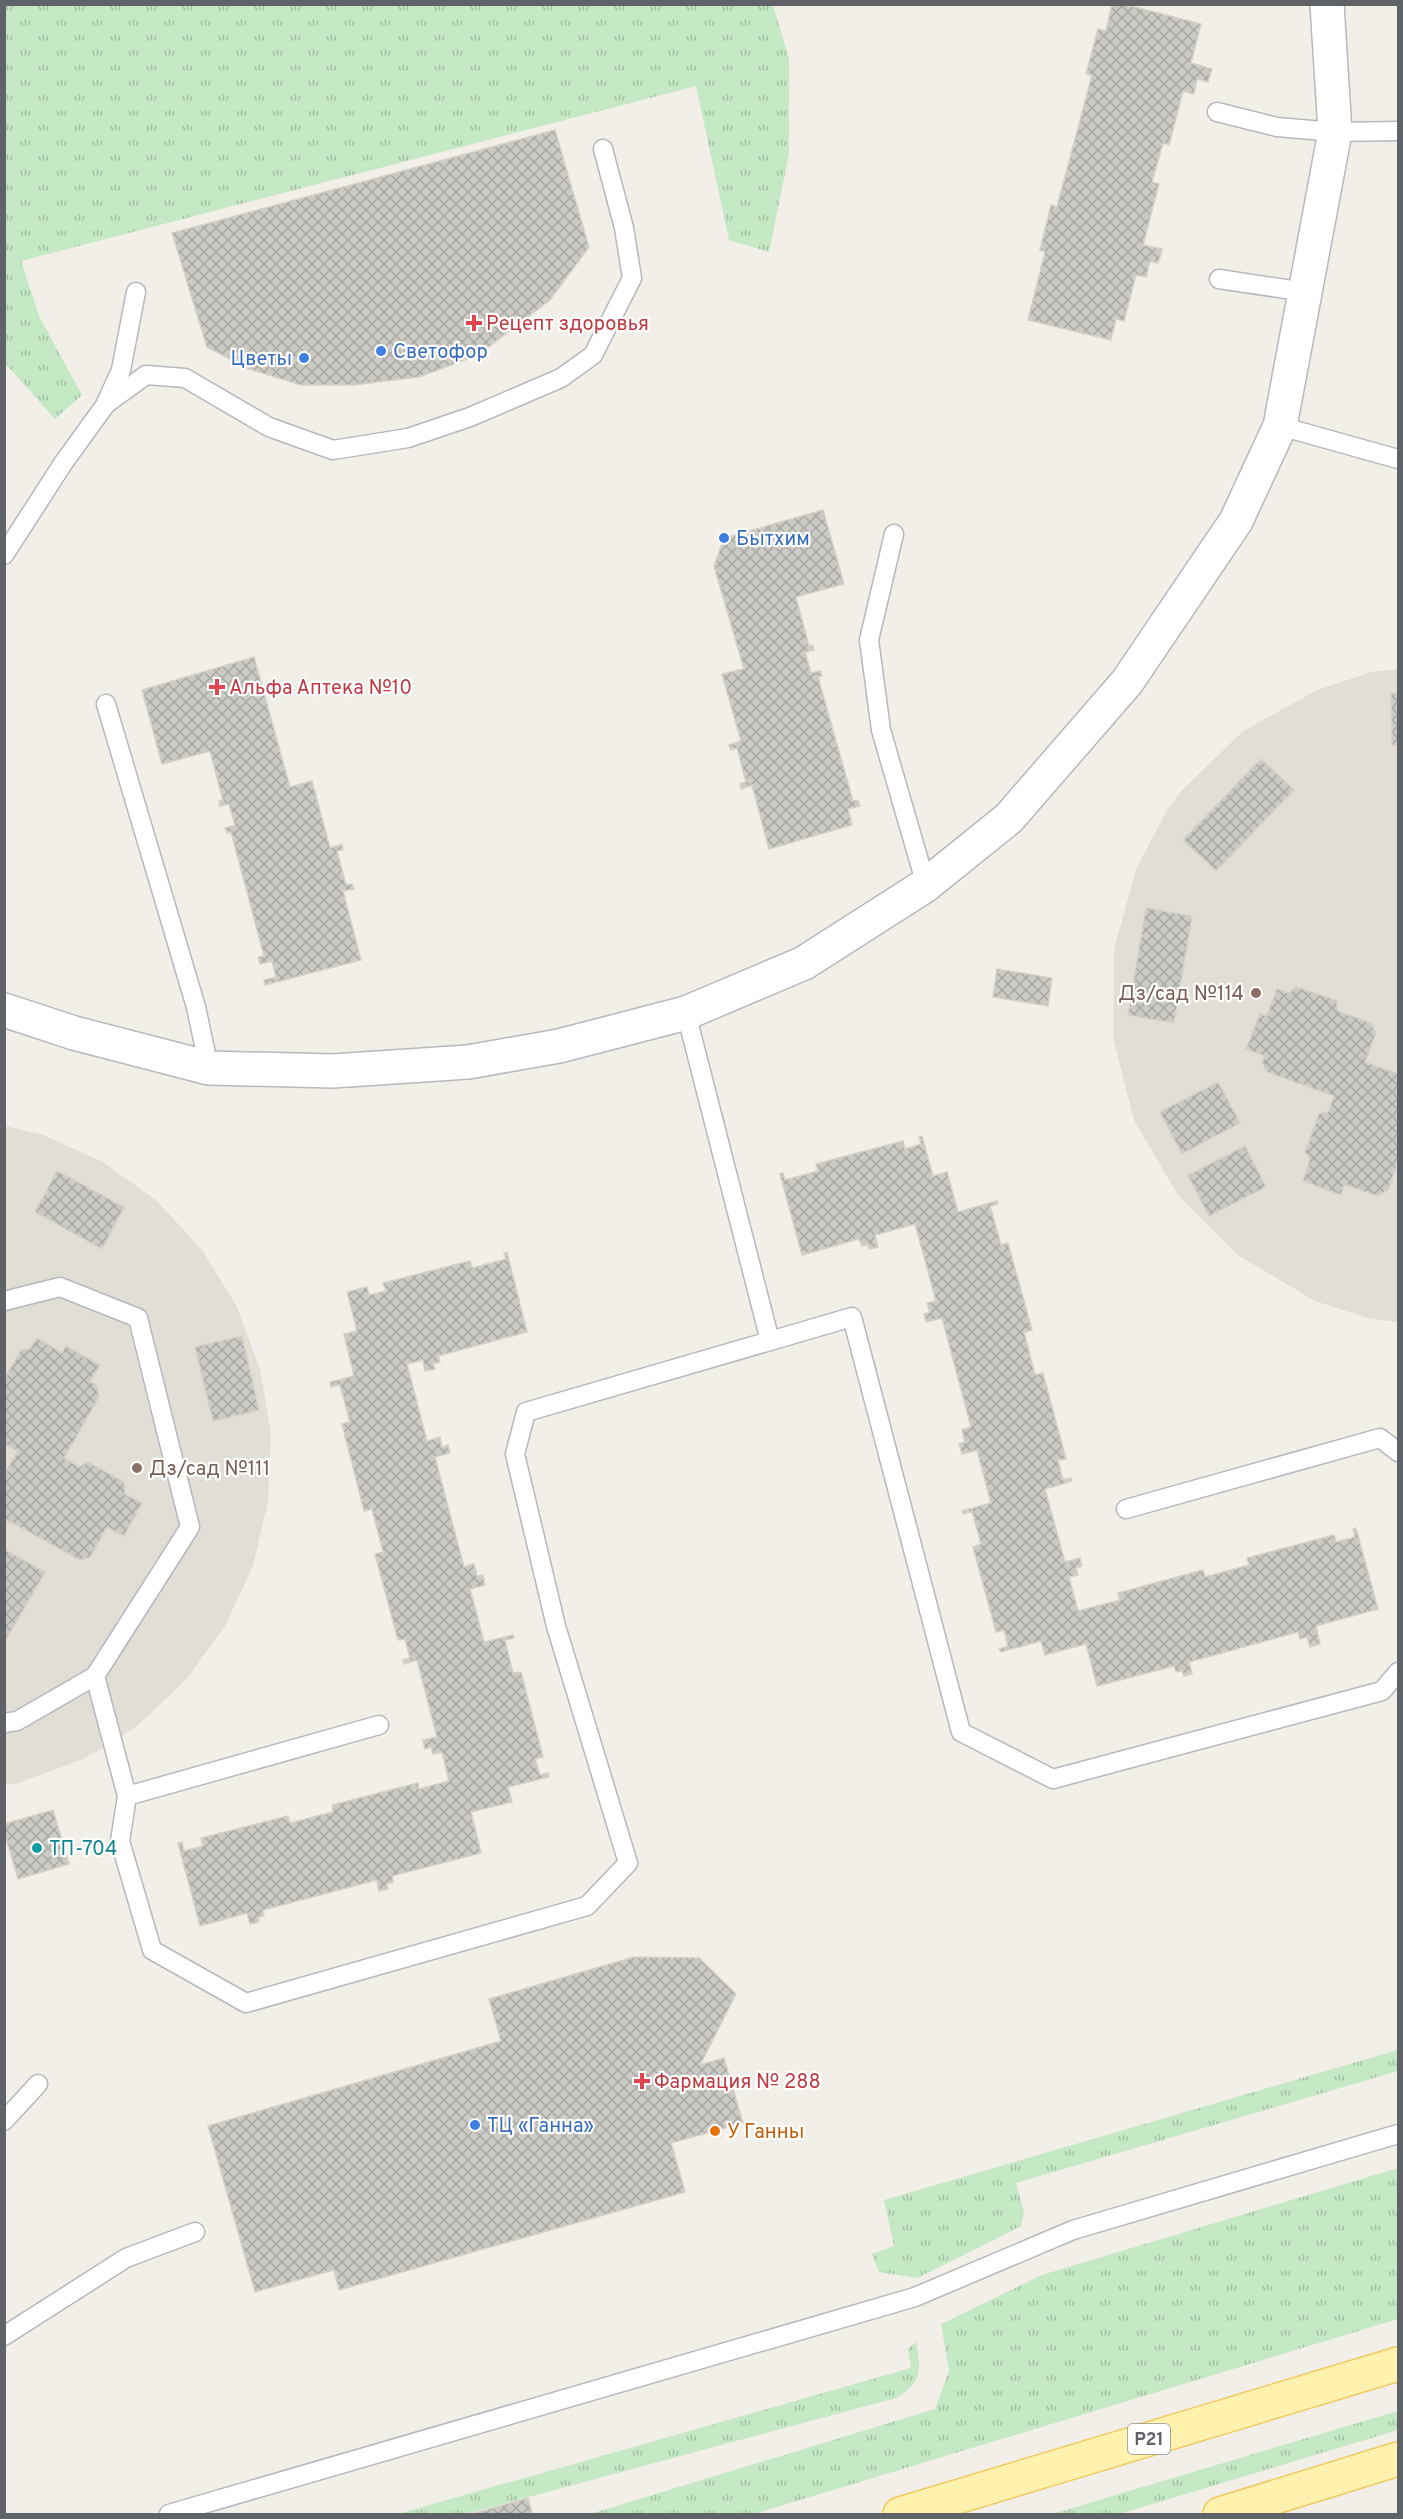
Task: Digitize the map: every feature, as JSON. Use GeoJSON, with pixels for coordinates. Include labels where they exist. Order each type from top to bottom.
{"type":"FeatureCollection","features":[{"type":"Feature","properties":{"kind":"main road","name":"Р21"},"geometry":{"type":"LineString","coordinates":[[900,2514],[1398,2364]]}},
{"type":"Feature","properties":{"kind":"main road"},"geometry":{"type":"LineString","coordinates":[[1220,2514],[1398,2459]]}},
{"type":"Feature","properties":{"kind":"street"},"geometry":{"type":"LineString","coordinates":[[4,1010],[74,1034],[209,1068],[333,1071],[468,1062],[559,1046],[686,1013],[804,963],[926,885],[1010,818],[1126,682],[1236,521],[1280,426],[1335,132],[1327,4]]}},
{"type":"Feature","properties":{"kind":"lane"},"geometry":{"type":"LineString","coordinates":[[1217,112],[1277,127],[1335,132],[1398,131]]}},
{"type":"Feature","properties":{"kind":"lane"},"geometry":{"type":"LineString","coordinates":[[106,404],[146,375],[185,378],[269,427],[333,450],[408,438],[470,417],[561,378],[593,355],[632,278],[624,228],[603,149]]}},
{"type":"Feature","properties":{"kind":"lane"},"geometry":{"type":"LineString","coordinates":[[1219,279],[1305,292]]}},
{"type":"Feature","properties":{"kind":"lane"},"geometry":{"type":"LineString","coordinates":[[4,555],[63,462],[106,404],[121,370],[136,292]]}},
{"type":"Feature","properties":{"kind":"lane"},"geometry":{"type":"LineString","coordinates":[[1280,426],[1398,459]]}},
{"type":"Feature","properties":{"kind":"lane"},"geometry":{"type":"LineString","coordinates":[[894,534],[870,640],[881,730],[926,885]]}},
{"type":"Feature","properties":{"kind":"lane"},"geometry":{"type":"LineString","coordinates":[[106,704],[196,1007],[209,1068]]}},
{"type":"Feature","properties":{"kind":"lane"},"geometry":{"type":"LineString","coordinates":[[686,1013],[770,1341]]}},
{"type":"Feature","properties":{"kind":"lane"},"geometry":{"type":"LineString","coordinates":[[4,1301],[60,1287],[138,1318],[190,1527],[95,1677],[17,1721],[4,1723]]}},
{"type":"Feature","properties":{"kind":"lane"},"geometry":{"type":"LineString","coordinates":[[95,1677],[126,1796],[120,1841],[152,1950],[246,2003],[586,1906],[628,1863],[556,1626],[515,1454],[526,1412],[852,1317],[962,1732],[1053,1779],[1382,1691],[1398,1672]]}},
{"type":"Feature","properties":{"kind":"lane"},"geometry":{"type":"LineString","coordinates":[[1126,1509],[1380,1438],[1398,1452]]}},
{"type":"Feature","properties":{"kind":"lane"},"geometry":{"type":"LineString","coordinates":[[126,1796],[379,1725]]}},
{"type":"Feature","properties":{"kind":"lane"},"geometry":{"type":"LineString","coordinates":[[4,2121],[38,2084]]}},
{"type":"Feature","properties":{"kind":"lane"},"geometry":{"type":"LineString","coordinates":[[169,2514],[915,2297],[1073,2230],[1398,2134]]}},
{"type":"Feature","properties":{"kind":"lane"},"geometry":{"type":"LineString","coordinates":[[4,2336],[126,2259],[195,2232]]}},
{"type":"Feature","properties":{"kind":"shaded area","name":"Дз/сад №114"},"geometry":{"type":"Polygon","coordinates":[[[1398,669],[1398,1322],[1371,1319],[1315,1301],[1239,1256],[1178,1195],[1134,1120],[1113,1037],[1114,949],[1137,867],[1167,810],[1181,791],[1242,732],[1317,690],[1372,672],[1398,669]]]}},
{"type":"Feature","properties":{"kind":"shaded area","name":"Дз/сад №111"},"geometry":{"type":"Polygon","coordinates":[[[5,1126],[43,1135],[103,1162],[157,1201],[202,1250],[237,1307],[260,1369],[271,1434],[268,1501],[253,1566],[225,1626],[186,1680],[138,1725],[112,1743],[81,1760],[18,1783],[5,1785],[5,1126]]]}},
{"type":"Feature","properties":{"kind":"green space"},"geometry":{"type":"Polygon","coordinates":[[[5,4],[773,5],[789,59],[789,154],[769,252],[729,240],[696,86],[21,261],[40,318],[82,395],[55,419],[5,363],[5,4]]]}},
{"type":"Feature","properties":{"kind":"green space"},"geometry":{"type":"Polygon","coordinates":[[[1398,2050],[1398,2071],[1016,2183],[1024,2212],[1021,2226],[917,2278],[879,2272],[872,2254],[894,2246],[884,2200],[1398,2050]]]}},
{"type":"Feature","properties":{"kind":"green space"},"geometry":{"type":"Polygon","coordinates":[[[1398,2168],[1398,2319],[754,2514],[590,2514],[935,2409],[949,2371],[941,2324],[1042,2275],[1398,2168]]]}},
{"type":"Feature","properties":{"kind":"green space"},"geometry":{"type":"Polygon","coordinates":[[[916,2342],[919,2368],[916,2381],[896,2398],[465,2514],[398,2514],[911,2368],[908,2349],[916,2342]]]}},
{"type":"Feature","properties":{"kind":"green space"},"geometry":{"type":"Polygon","coordinates":[[[1398,2411],[1398,2430],[1119,2514],[1052,2514],[1398,2411]]]}},
{"type":"Feature","properties":{"kind":"building"},"geometry":{"type":"Polygon","coordinates":[[[1112,4],[1123,4],[1201,24],[1191,63],[1212,69],[1208,82],[1197,79],[1194,94],[1183,91],[1169,145],[1163,143],[1152,182],[1159,184],[1143,245],[1162,249],[1160,257],[1158,263],[1150,261],[1146,277],[1136,275],[1124,321],[1116,319],[1111,340],[1028,320],[1045,252],[1040,250],[1051,205],[1057,207],[1092,75],[1086,74],[1098,29],[1106,31],[1112,4]]]}},
{"type":"Feature","properties":{"kind":"building"},"geometry":{"type":"Polygon","coordinates":[[[555,130],[589,247],[550,300],[478,355],[419,377],[353,385],[301,385],[249,369],[207,347],[172,233],[555,130]]]}},
{"type":"Feature","properties":{"kind":"building"},"geometry":{"type":"Polygon","coordinates":[[[823,510],[844,584],[796,597],[809,646],[813,645],[814,650],[805,652],[811,673],[821,671],[822,676],[818,677],[853,801],[858,800],[860,806],[848,809],[852,825],[769,849],[752,785],[741,789],[740,784],[746,782],[737,748],[731,750],[729,745],[741,741],[722,674],[744,669],[714,566],[724,538],[823,510]]]}},
{"type":"Feature","properties":{"kind":"building"},"geometry":{"type":"Polygon","coordinates":[[[254,657],[290,787],[312,781],[330,848],[342,844],[343,850],[337,851],[346,885],[352,884],[354,889],[343,891],[361,960],[265,985],[264,980],[276,977],[272,961],[260,964],[258,957],[264,956],[231,832],[227,833],[225,828],[235,825],[229,804],[220,806],[219,801],[223,801],[210,751],[162,764],[142,690],[254,657]]]}},
{"type":"Feature","properties":{"kind":"building"},"geometry":{"type":"Polygon","coordinates":[[[1398,693],[1398,745],[1392,745],[1391,694],[1398,693]]]}},
{"type":"Feature","properties":{"kind":"building"},"geometry":{"type":"Polygon","coordinates":[[[1261,759],[1294,790],[1216,871],[1183,840],[1261,759]]]}},
{"type":"Feature","properties":{"kind":"building"},"geometry":{"type":"Polygon","coordinates":[[[1146,908],[1192,916],[1174,1023],[1128,1015],[1146,908]]]}},
{"type":"Feature","properties":{"kind":"building"},"geometry":{"type":"Polygon","coordinates":[[[997,969],[1052,978],[1048,1006],[993,997],[997,969]]]}},
{"type":"Feature","properties":{"kind":"building"},"geometry":{"type":"Polygon","coordinates":[[[1296,987],[1336,1000],[1338,1011],[1371,1023],[1376,1033],[1365,1062],[1398,1074],[1398,1161],[1388,1190],[1377,1196],[1344,1184],[1341,1195],[1303,1181],[1310,1159],[1305,1152],[1319,1114],[1328,1112],[1334,1096],[1267,1072],[1262,1062],[1265,1056],[1246,1049],[1260,1014],[1267,1016],[1277,989],[1289,993],[1296,987]]]}},
{"type":"Feature","properties":{"kind":"building"},"geometry":{"type":"Polygon","coordinates":[[[1218,1082],[1240,1123],[1182,1154],[1160,1112],[1218,1082]]]}},
{"type":"Feature","properties":{"kind":"building"},"geometry":{"type":"Polygon","coordinates":[[[922,1136],[933,1176],[947,1172],[958,1212],[997,1201],[998,1204],[990,1206],[1001,1245],[1008,1243],[1032,1330],[1024,1332],[1035,1375],[1043,1373],[1066,1459],[1058,1460],[1063,1480],[1071,1478],[1072,1481],[1045,1489],[1065,1562],[1080,1558],[1082,1566],[1076,1568],[1078,1575],[1069,1577],[1078,1611],[1120,1600],[1118,1593],[1203,1570],[1205,1577],[1249,1565],[1247,1558],[1334,1535],[1336,1542],[1355,1537],[1353,1529],[1356,1528],[1378,1609],[1316,1626],[1320,1644],[1310,1647],[1307,1637],[1300,1639],[1298,1632],[1189,1662],[1192,1674],[1184,1676],[1182,1671],[1176,1672],[1174,1666],[1097,1686],[1086,1644],[1045,1655],[1041,1641],[1001,1652],[999,1649],[1008,1646],[1004,1630],[996,1632],[973,1547],[981,1544],[972,1511],[963,1514],[962,1511],[991,1503],[977,1450],[962,1454],[959,1444],[965,1442],[962,1430],[971,1427],[942,1318],[926,1322],[924,1314],[930,1312],[927,1303],[936,1301],[915,1224],[875,1235],[878,1247],[875,1248],[869,1249],[868,1244],[862,1246],[859,1239],[802,1255],[780,1174],[783,1173],[785,1180],[818,1171],[816,1164],[903,1141],[905,1149],[921,1144],[919,1137],[922,1136]]]}},
{"type":"Feature","properties":{"kind":"building"},"geometry":{"type":"Polygon","coordinates":[[[1245,1146],[1266,1187],[1209,1216],[1188,1175],[1245,1146]]]}},
{"type":"Feature","properties":{"kind":"building"},"geometry":{"type":"Polygon","coordinates":[[[57,1171],[124,1207],[102,1249],[35,1212],[57,1171]]]}},
{"type":"Feature","properties":{"kind":"building"},"geometry":{"type":"Polygon","coordinates":[[[507,1252],[527,1332],[438,1356],[440,1362],[433,1364],[435,1369],[425,1371],[423,1360],[407,1364],[427,1441],[440,1437],[442,1447],[448,1445],[450,1453],[435,1457],[464,1567],[474,1564],[477,1576],[483,1575],[485,1585],[470,1589],[484,1642],[513,1635],[514,1638],[505,1640],[513,1673],[521,1672],[543,1757],[535,1759],[540,1775],[548,1773],[549,1777],[508,1787],[512,1802],[471,1812],[481,1853],[392,1876],[393,1882],[386,1884],[388,1889],[379,1891],[377,1880],[263,1910],[264,1916],[258,1917],[259,1922],[250,1924],[247,1913],[200,1926],[178,1843],[182,1842],[184,1851],[203,1846],[201,1838],[288,1816],[290,1823],[333,1812],[332,1805],[418,1783],[419,1789],[449,1781],[442,1752],[433,1754],[431,1747],[425,1749],[423,1740],[437,1737],[417,1660],[404,1664],[403,1660],[410,1658],[405,1639],[398,1640],[375,1554],[383,1552],[372,1509],[364,1511],[342,1424],[350,1422],[340,1385],[331,1387],[330,1382],[354,1376],[344,1334],[357,1331],[347,1292],[367,1287],[369,1295],[386,1291],[383,1283],[470,1261],[472,1268],[506,1259],[504,1253],[507,1252]]]}},
{"type":"Feature","properties":{"kind":"building"},"geometry":{"type":"Polygon","coordinates":[[[242,1336],[259,1410],[213,1421],[195,1347],[242,1336]]]}},
{"type":"Feature","properties":{"kind":"building"},"geometry":{"type":"Polygon","coordinates":[[[37,1338],[62,1353],[66,1346],[100,1365],[90,1381],[96,1385],[99,1397],[64,1458],[79,1467],[88,1462],[124,1482],[125,1494],[142,1503],[124,1536],[107,1527],[90,1557],[80,1560],[7,1520],[4,1525],[4,1475],[18,1451],[4,1444],[4,1379],[21,1350],[30,1349],[37,1338]]]}},
{"type":"Feature","properties":{"kind":"building"},"geometry":{"type":"Polygon","coordinates":[[[4,1549],[45,1572],[4,1643],[4,1549]]]}},
{"type":"Feature","properties":{"kind":"building","name":"ТП-704"},"geometry":{"type":"Polygon","coordinates":[[[53,1810],[69,1864],[18,1879],[4,1824],[53,1810]]]}},
{"type":"Feature","properties":{"kind":"building","name":"ТЦ «Ганна»"},"geometry":{"type":"Polygon","coordinates":[[[634,1957],[699,1958],[736,1994],[700,2065],[724,2058],[743,2123],[671,2143],[685,2192],[339,2290],[334,2270],[255,2292],[208,2126],[501,2041],[489,1999],[634,1957]]]}},
{"type":"Feature","properties":{"kind":"building"},"geometry":{"type":"Polygon","coordinates":[[[528,2498],[532,2514],[471,2514],[528,2498]]]}},
{"type":"Feature","properties":{"kind":"place","name":"Рецепт здоровья"},"geometry":{"type":"Point","coordinates":[474,323]}},
{"type":"Feature","properties":{"kind":"place","name":"Светофор"},"geometry":{"type":"Point","coordinates":[381,351]}},
{"type":"Feature","properties":{"kind":"place","name":"Цветы"},"geometry":{"type":"Point","coordinates":[304,358]}},
{"type":"Feature","properties":{"kind":"place","name":"Бытхим"},"geometry":{"type":"Point","coordinates":[724,538]}},
{"type":"Feature","properties":{"kind":"place","name":"Альфа Аптека №10"},"geometry":{"type":"Point","coordinates":[217,687]}},
{"type":"Feature","properties":{"kind":"place","name":"Дз/сад №114"},"geometry":{"type":"Point","coordinates":[1256,993]}},
{"type":"Feature","properties":{"kind":"place","name":"Дз/сад №111"},"geometry":{"type":"Point","coordinates":[137,1468]}},
{"type":"Feature","properties":{"kind":"place","name":"ТП-704"},"geometry":{"type":"Point","coordinates":[37,1848]}},
{"type":"Feature","properties":{"kind":"place","name":"Фармация № 288"},"geometry":{"type":"Point","coordinates":[642,2081]}},
{"type":"Feature","properties":{"kind":"place","name":"ТЦ «Ганна»"},"geometry":{"type":"Point","coordinates":[475,2125]}},
{"type":"Feature","properties":{"kind":"place","name":"У Ганны"},"geometry":{"type":"Point","coordinates":[715,2131]}}]}
